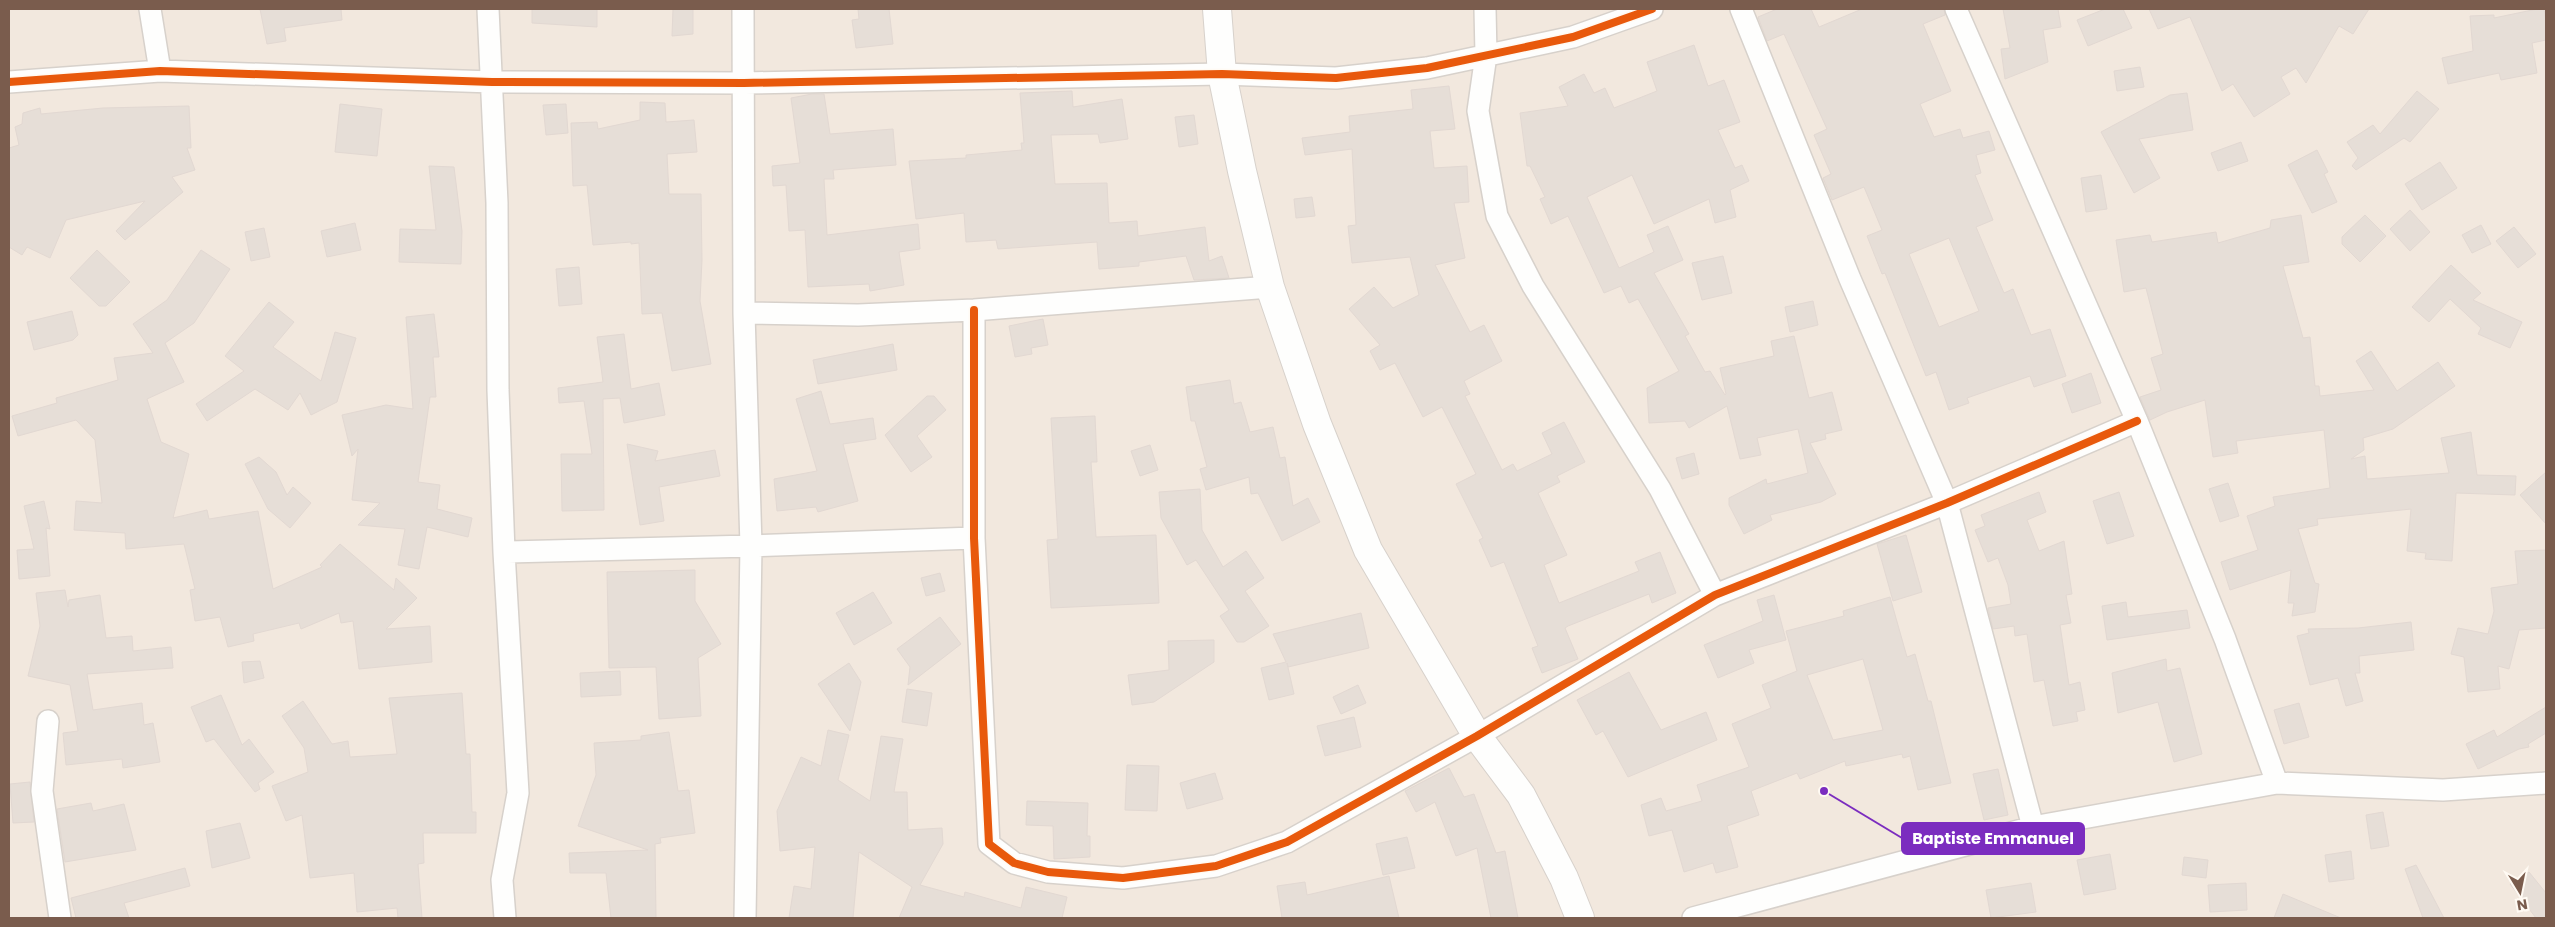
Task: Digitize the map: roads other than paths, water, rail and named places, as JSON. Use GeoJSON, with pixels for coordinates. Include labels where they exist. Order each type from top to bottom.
{"type":"FeatureCollection","features":[{"type":"Feature","properties":{"kind":"street"},"geometry":{"type":"LineString","coordinates":[[150,9],[160,71]]}},
{"type":"Feature","properties":{"kind":"street"},"geometry":{"type":"LineString","coordinates":[[488,9],[497,203],[498,390],[504,552],[518,793],[502,880],[504,918]]}},
{"type":"Feature","properties":{"kind":"street"},"geometry":{"type":"LineString","coordinates":[[743,9],[744,313],[751,546],[745,918]]}},
{"type":"Feature","properties":{"kind":"street"},"geometry":{"type":"LineString","coordinates":[[1217,9],[1222,74],[1270,288],[1317,424],[1368,550],[1477,736],[1521,795],[1564,878],[1580,918]]}},
{"type":"Feature","properties":{"kind":"street"},"geometry":{"type":"LineString","coordinates":[[1485,9],[1486,55],[1478,111],[1497,216],[1533,286],[1660,489],[1715,595]]}},
{"type":"Feature","properties":{"kind":"street"},"geometry":{"type":"LineString","coordinates":[[9,82],[160,71],[492,82],[744,83],[1222,74],[1336,78],[1427,68],[1573,37],[1652,9]]}},
{"type":"Feature","properties":{"kind":"street"},"geometry":{"type":"LineString","coordinates":[[1741,9],[1850,279],[1947,503],[2033,827]]}},
{"type":"Feature","properties":{"kind":"street"},"geometry":{"type":"LineString","coordinates":[[1956,9],[2138,421],[2225,639],[2277,783]]}},
{"type":"Feature","properties":{"kind":"street"},"geometry":{"type":"LineString","coordinates":[[744,313],[858,315],[974,310],[1270,288]]}},
{"type":"Feature","properties":{"kind":"street"},"geometry":{"type":"LineString","coordinates":[[974,310],[974,538],[989,844],[1014,863],[1048,872],[1123,878],[1216,866],[1287,842],[1477,736],[1715,595],[1947,503],[2138,421]]}},
{"type":"Feature","properties":{"kind":"street"},"geometry":{"type":"LineString","coordinates":[[504,552],[974,538]]}},
{"type":"Feature","properties":{"kind":"street"},"geometry":{"type":"LineString","coordinates":[[48,721],[42,791],[60,918]]}},
{"type":"Feature","properties":{"kind":"street"},"geometry":{"type":"LineString","coordinates":[[1693,918],[2033,827],[2277,783],[2443,790],[2546,783]]}},
{"type":"Feature","properties":{"kind":"place","name":"Baptiste Emmanuel"},"geometry":{"type":"Point","coordinates":[1824,791]}}]}
